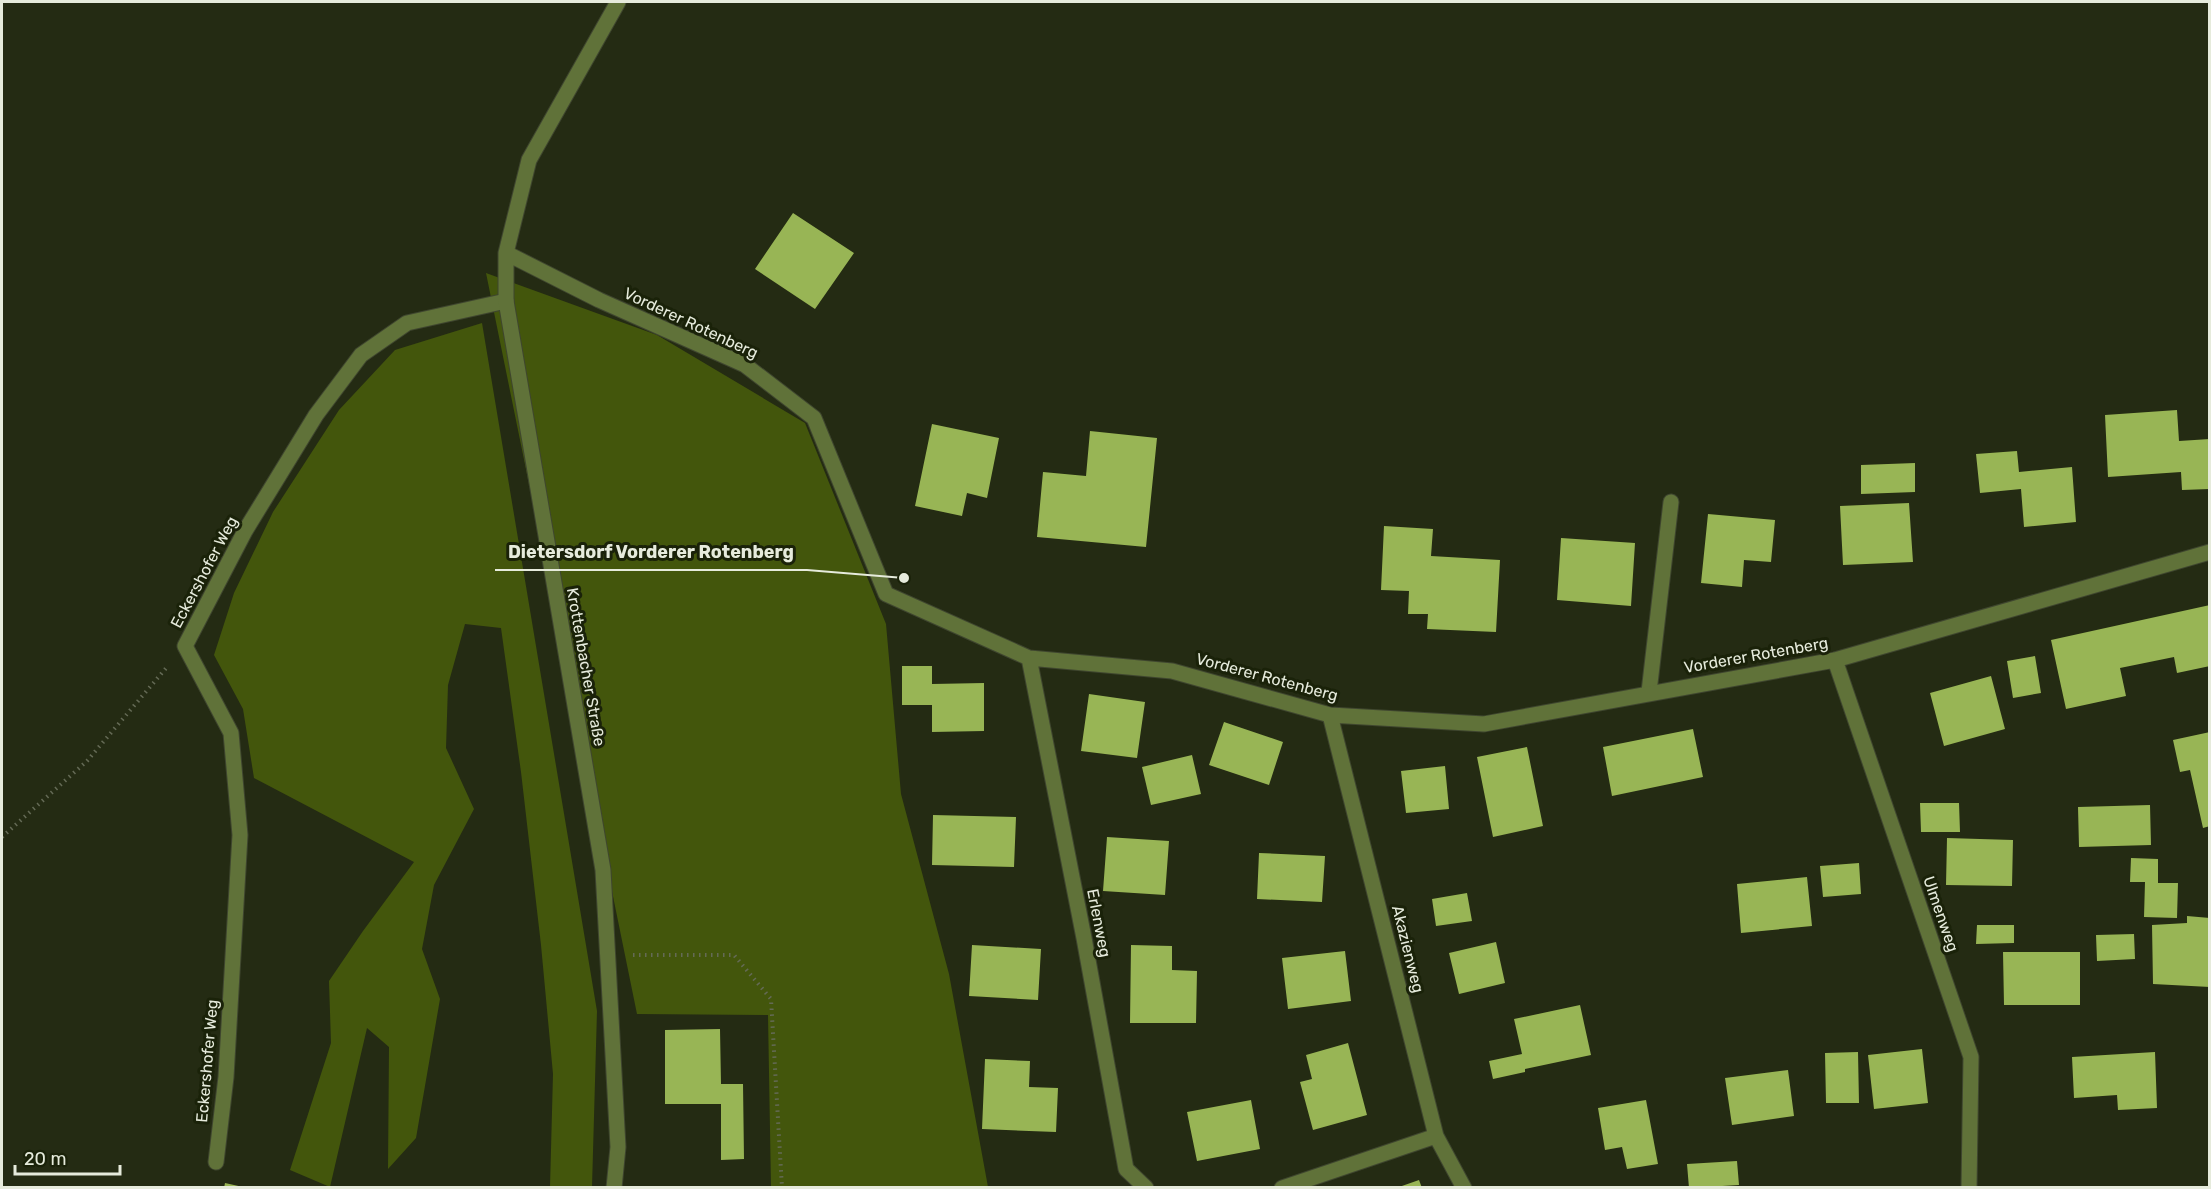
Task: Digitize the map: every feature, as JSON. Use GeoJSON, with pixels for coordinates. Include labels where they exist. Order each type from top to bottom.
{"type":"FeatureCollection","features":[{"type":"Feature","properties":{"kind":"street","name":"Krottenbacher Straße"},"geometry":{"type":"LineString","coordinates":[[614,1188],[618,1147],[603,870],[506,301],[506,253],[529,160],[618,2]]}},
{"type":"Feature","properties":{"kind":"street","name":"Vorderer Rotenberg"},"geometry":{"type":"LineString","coordinates":[[506,253],[599,300],[745,365],[814,418],[886,594],[1029,658],[1172,671],[1330,715],[1484,724],[1649,692],[1835,660],[2210,552]]}},
{"type":"Feature","properties":{"kind":"street","name":"Eckershofer Weg"},"geometry":{"type":"LineString","coordinates":[[216,1162],[226,1077],[240,835],[231,733],[184,646],[251,521],[316,415],[361,355],[407,323],[506,301]]}},
{"type":"Feature","properties":{"kind":"street"},"geometry":{"type":"LineString","coordinates":[[1649,692],[1671,502]]}},
{"type":"Feature","properties":{"kind":"street","name":"Erlenweg"},"geometry":{"type":"LineString","coordinates":[[1029,658],[1084,938],[1125,1169],[1146,1188]]}},
{"type":"Feature","properties":{"kind":"street","name":"Ulmenweg"},"geometry":{"type":"LineString","coordinates":[[1835,660],[1971,1057],[1969,1188]]}},
{"type":"Feature","properties":{"kind":"street","name":"Akazienweg"},"geometry":{"type":"LineString","coordinates":[[1330,715],[1436,1136],[1464,1188]]}},
{"type":"Feature","properties":{"kind":"street"},"geometry":{"type":"LineString","coordinates":[[1282,1188],[1436,1136]]}},
{"type":"Feature","properties":{"kind":"path"},"geometry":{"type":"LineString","coordinates":[[2,837],[87,761],[184,646]]}},
{"type":"Feature","properties":{"kind":"path"},"geometry":{"type":"LineString","coordinates":[[606,955],[734,956],[771,999],[782,1188]]}},
{"type":"Feature","properties":{"kind":"green space"},"geometry":{"type":"Polygon","coordinates":[[[486,273],[657,335],[805,423],[886,624],[901,794],[949,974],[988,1187],[771,1187],[768,1015],[637,1014],[486,273]]]}},
{"type":"Feature","properties":{"kind":"green space"},"geometry":{"type":"Polygon","coordinates":[[[482,323],[597,1011],[592,1187],[550,1187],[553,1074],[521,772],[501,628],[465,624],[448,685],[446,748],[474,809],[434,885],[422,949],[440,999],[416,1138],[388,1169],[389,1047],[367,1028],[330,1187],[290,1170],[331,1043],[329,981],[414,862],[254,778],[243,709],[214,655],[234,593],[273,512],[339,410],[395,350],[482,323]]]}},
{"type":"Feature","properties":{"kind":"building"},"geometry":{"type":"Polygon","coordinates":[[[793,213],[854,253],[815,309],[755,269],[793,213]]]}},
{"type":"Feature","properties":{"kind":"building"},"geometry":{"type":"Polygon","coordinates":[[[2177,410],[2179,441],[2210,439],[2210,489],[2182,490],[2181,472],[2108,477],[2105,415],[2177,410]]]}},
{"type":"Feature","properties":{"kind":"building"},"geometry":{"type":"Polygon","coordinates":[[[932,424],[999,438],[987,498],[967,493],[962,516],[915,506],[932,424]]]}},
{"type":"Feature","properties":{"kind":"building"},"geometry":{"type":"Polygon","coordinates":[[[1090,431],[1157,438],[1146,547],[1037,537],[1043,472],[1086,476],[1090,431]]]}},
{"type":"Feature","properties":{"kind":"building"},"geometry":{"type":"Polygon","coordinates":[[[2017,451],[2019,472],[2072,467],[2076,522],[2024,527],[2021,489],[1980,493],[1976,454],[2017,451]]]}},
{"type":"Feature","properties":{"kind":"building"},"geometry":{"type":"Polygon","coordinates":[[[1915,463],[1915,492],[1861,494],[1861,465],[1915,463]]]}},
{"type":"Feature","properties":{"kind":"building"},"geometry":{"type":"Polygon","coordinates":[[[1909,503],[1913,562],[1843,565],[1840,506],[1909,503]]]}},
{"type":"Feature","properties":{"kind":"building"},"geometry":{"type":"Polygon","coordinates":[[[1708,514],[1775,520],[1771,562],[1744,560],[1742,587],[1701,583],[1708,514]]]}},
{"type":"Feature","properties":{"kind":"building"},"geometry":{"type":"Polygon","coordinates":[[[1384,526],[1433,529],[1431,556],[1500,560],[1496,632],[1427,629],[1428,614],[1408,614],[1409,591],[1381,590],[1384,526]]]}},
{"type":"Feature","properties":{"kind":"building"},"geometry":{"type":"Polygon","coordinates":[[[1561,538],[1635,543],[1631,606],[1557,600],[1561,538]]]}},
{"type":"Feature","properties":{"kind":"building"},"geometry":{"type":"Polygon","coordinates":[[[2210,605],[2210,666],[2177,673],[2174,657],[2120,668],[2126,696],[2066,709],[2051,640],[2210,605]]]}},
{"type":"Feature","properties":{"kind":"building"},"geometry":{"type":"Polygon","coordinates":[[[2035,656],[2041,693],[2013,698],[2007,661],[2035,656]]]}},
{"type":"Feature","properties":{"kind":"building"},"geometry":{"type":"Polygon","coordinates":[[[902,666],[932,666],[932,684],[984,683],[984,731],[932,732],[932,705],[902,705],[902,666]]]}},
{"type":"Feature","properties":{"kind":"building"},"geometry":{"type":"Polygon","coordinates":[[[1991,676],[2005,729],[1944,746],[1930,693],[1991,676]]]}},
{"type":"Feature","properties":{"kind":"building"},"geometry":{"type":"Polygon","coordinates":[[[1089,694],[1145,702],[1137,758],[1081,751],[1089,694]]]}},
{"type":"Feature","properties":{"kind":"building"},"geometry":{"type":"Polygon","coordinates":[[[1224,722],[1283,742],[1269,785],[1209,765],[1224,722]]]}},
{"type":"Feature","properties":{"kind":"building"},"geometry":{"type":"Polygon","coordinates":[[[1693,729],[1703,777],[1612,796],[1603,747],[1693,729]]]}},
{"type":"Feature","properties":{"kind":"building"},"geometry":{"type":"Polygon","coordinates":[[[2210,732],[2210,826],[2203,828],[2190,770],[2180,772],[2173,740],[2210,732]]]}},
{"type":"Feature","properties":{"kind":"building"},"geometry":{"type":"Polygon","coordinates":[[[1527,747],[1543,826],[1493,837],[1477,757],[1527,747]]]}},
{"type":"Feature","properties":{"kind":"building"},"geometry":{"type":"Polygon","coordinates":[[[1192,755],[1201,794],[1151,805],[1142,767],[1192,755]]]}},
{"type":"Feature","properties":{"kind":"building"},"geometry":{"type":"Polygon","coordinates":[[[1445,766],[1449,809],[1406,813],[1401,771],[1445,766]]]}},
{"type":"Feature","properties":{"kind":"building"},"geometry":{"type":"Polygon","coordinates":[[[1920,803],[1959,803],[1960,832],[1921,832],[1920,803]]]}},
{"type":"Feature","properties":{"kind":"building"},"geometry":{"type":"Polygon","coordinates":[[[2150,805],[2151,845],[2079,847],[2078,807],[2150,805]]]}},
{"type":"Feature","properties":{"kind":"building"},"geometry":{"type":"Polygon","coordinates":[[[933,815],[1016,817],[1014,867],[932,865],[933,815]]]}},
{"type":"Feature","properties":{"kind":"building"},"geometry":{"type":"Polygon","coordinates":[[[1107,837],[1169,841],[1165,895],[1103,891],[1107,837]]]}},
{"type":"Feature","properties":{"kind":"building"},"geometry":{"type":"Polygon","coordinates":[[[1947,838],[2013,840],[2012,886],[1946,885],[1947,838]]]}},
{"type":"Feature","properties":{"kind":"building"},"geometry":{"type":"Polygon","coordinates":[[[1259,853],[1325,856],[1322,902],[1257,899],[1259,853]]]}},
{"type":"Feature","properties":{"kind":"building"},"geometry":{"type":"Polygon","coordinates":[[[2131,858],[2158,859],[2158,883],[2178,883],[2177,918],[2144,917],[2145,882],[2130,882],[2131,858]]]}},
{"type":"Feature","properties":{"kind":"building"},"geometry":{"type":"Polygon","coordinates":[[[1859,863],[1861,894],[1823,897],[1820,866],[1859,863]]]}},
{"type":"Feature","properties":{"kind":"building"},"geometry":{"type":"Polygon","coordinates":[[[1807,877],[1812,926],[1741,933],[1737,884],[1807,877]]]}},
{"type":"Feature","properties":{"kind":"building"},"geometry":{"type":"Polygon","coordinates":[[[1467,893],[1472,921],[1436,926],[1432,899],[1467,893]]]}},
{"type":"Feature","properties":{"kind":"building"},"geometry":{"type":"Polygon","coordinates":[[[2187,916],[2210,918],[2210,987],[2153,984],[2152,925],[2187,923],[2187,916]]]}},
{"type":"Feature","properties":{"kind":"building"},"geometry":{"type":"Polygon","coordinates":[[[1977,925],[2014,925],[2014,943],[1976,944],[1977,925]]]}},
{"type":"Feature","properties":{"kind":"building"},"geometry":{"type":"Polygon","coordinates":[[[2134,934],[2135,959],[2097,961],[2096,935],[2134,934]]]}},
{"type":"Feature","properties":{"kind":"building"},"geometry":{"type":"Polygon","coordinates":[[[1496,942],[1505,983],[1459,994],[1449,953],[1496,942]]]}},
{"type":"Feature","properties":{"kind":"building"},"geometry":{"type":"Polygon","coordinates":[[[972,945],[1041,949],[1038,1000],[969,996],[972,945]]]}},
{"type":"Feature","properties":{"kind":"building"},"geometry":{"type":"Polygon","coordinates":[[[1131,945],[1172,946],[1172,970],[1197,971],[1196,1023],[1130,1023],[1131,945]]]}},
{"type":"Feature","properties":{"kind":"building"},"geometry":{"type":"Polygon","coordinates":[[[1345,951],[1351,1001],[1288,1009],[1282,958],[1345,951]]]}},
{"type":"Feature","properties":{"kind":"building"},"geometry":{"type":"Polygon","coordinates":[[[2003,952],[2080,952],[2080,1005],[2004,1005],[2003,952]]]}},
{"type":"Feature","properties":{"kind":"building"},"geometry":{"type":"Polygon","coordinates":[[[1580,1005],[1591,1055],[1525,1069],[1525,1072],[1493,1079],[1489,1061],[1522,1054],[1514,1019],[1580,1005]]]}},
{"type":"Feature","properties":{"kind":"building"},"geometry":{"type":"Polygon","coordinates":[[[720,1029],[721,1084],[743,1084],[744,1159],[721,1160],[721,1104],[665,1104],[665,1030],[720,1029]]]}},
{"type":"Feature","properties":{"kind":"building"},"geometry":{"type":"Polygon","coordinates":[[[1348,1043],[1367,1115],[1313,1130],[1300,1082],[1312,1079],[1306,1055],[1348,1043]]]}},
{"type":"Feature","properties":{"kind":"building"},"geometry":{"type":"Polygon","coordinates":[[[1922,1049],[1928,1103],[1874,1109],[1868,1055],[1922,1049]]]}},
{"type":"Feature","properties":{"kind":"building"},"geometry":{"type":"Polygon","coordinates":[[[1858,1052],[1859,1103],[1826,1103],[1825,1053],[1858,1052]]]}},
{"type":"Feature","properties":{"kind":"building"},"geometry":{"type":"Polygon","coordinates":[[[2155,1052],[2157,1108],[2118,1110],[2117,1095],[2074,1098],[2072,1057],[2155,1052]]]}},
{"type":"Feature","properties":{"kind":"building"},"geometry":{"type":"Polygon","coordinates":[[[985,1059],[1030,1061],[1029,1087],[1058,1088],[1056,1132],[982,1129],[985,1059]]]}},
{"type":"Feature","properties":{"kind":"building"},"geometry":{"type":"Polygon","coordinates":[[[1788,1070],[1794,1116],[1732,1125],[1725,1078],[1788,1070]]]}},
{"type":"Feature","properties":{"kind":"building"},"geometry":{"type":"Polygon","coordinates":[[[1251,1100],[1260,1149],[1197,1161],[1187,1112],[1251,1100]]]}},
{"type":"Feature","properties":{"kind":"building"},"geometry":{"type":"Polygon","coordinates":[[[1646,1100],[1658,1164],[1627,1169],[1622,1147],[1605,1150],[1598,1108],[1646,1100]]]}},
{"type":"Feature","properties":{"kind":"building"},"geometry":{"type":"Polygon","coordinates":[[[1737,1161],[1739,1185],[1689,1188],[1687,1164],[1737,1161]]]}},
{"type":"Feature","properties":{"kind":"building"},"geometry":{"type":"Polygon","coordinates":[[[1419,1180],[1422,1188],[1399,1188],[1399,1187],[1419,1180]]]}},
{"type":"Feature","properties":{"kind":"building"},"geometry":{"type":"Polygon","coordinates":[[[225,1183],[243,1187],[243,1188],[224,1188],[225,1183]]]}},
{"type":"Feature","properties":{"kind":"place","name":"Dietersdorf Vorderer Rotenberg"},"geometry":{"type":"Point","coordinates":[904,578]}}]}
